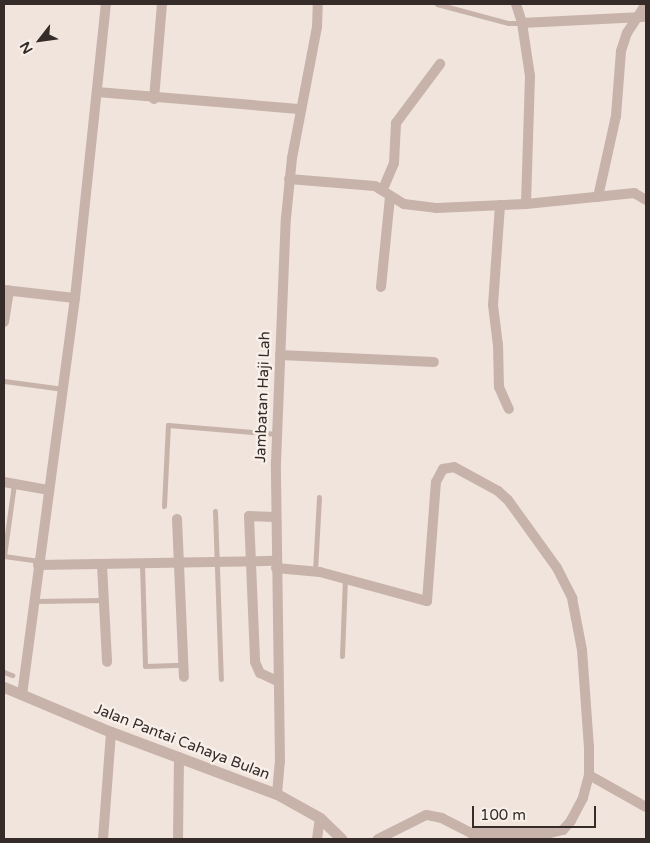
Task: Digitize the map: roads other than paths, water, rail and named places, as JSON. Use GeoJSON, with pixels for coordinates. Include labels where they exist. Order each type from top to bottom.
{"type":"FeatureCollection","features":[{"type":"Feature","properties":{"kind":"street"},"geometry":{"type":"LineString","coordinates":[[22,695],[38,563],[75,298],[106,4]]}},
{"type":"Feature","properties":{"kind":"street"},"geometry":{"type":"LineString","coordinates":[[154,99],[162,4]]}},
{"type":"Feature","properties":{"kind":"street","name":"Jambatan Haji Lah"},"geometry":{"type":"LineString","coordinates":[[277,794],[280,762],[275,517],[280,355],[289,178],[317,27],[318,4]]}},
{"type":"Feature","properties":{"kind":"street"},"geometry":{"type":"LineString","coordinates":[[516,4],[522,23],[530,76],[526,204]]}},
{"type":"Feature","properties":{"kind":"street"},"geometry":{"type":"LineString","coordinates":[[598,197],[616,116],[621,51],[642,17],[646,4]]}},
{"type":"Feature","properties":{"kind":"street"},"geometry":{"type":"LineString","coordinates":[[522,23],[642,17]]}},
{"type":"Feature","properties":{"kind":"street"},"geometry":{"type":"LineString","coordinates":[[383,189],[394,163],[396,123],[440,64]]}},
{"type":"Feature","properties":{"kind":"street"},"geometry":{"type":"LineString","coordinates":[[97,92],[154,99],[301,109]]}},
{"type":"Feature","properties":{"kind":"street"},"geometry":{"type":"LineString","coordinates":[[289,178],[383,189],[390,198],[404,204],[436,208],[526,204],[634,193],[646,200]]}},
{"type":"Feature","properties":{"kind":"street"},"geometry":{"type":"LineString","coordinates":[[380,287],[390,198]]}},
{"type":"Feature","properties":{"kind":"street"},"geometry":{"type":"LineString","coordinates":[[500,205],[493,305],[498,344],[499,387],[509,409]]}},
{"type":"Feature","properties":{"kind":"street"},"geometry":{"type":"LineString","coordinates":[[4,322],[6,290],[75,298]]}},
{"type":"Feature","properties":{"kind":"street"},"geometry":{"type":"LineString","coordinates":[[280,355],[434,362]]}},
{"type":"Feature","properties":{"kind":"street"},"geometry":{"type":"LineString","coordinates":[[38,563],[102,565],[250,562],[315,571],[427,601],[438,474],[446,467],[454,467],[498,491],[537,537],[558,568],[572,598],[582,650],[589,776],[583,798],[571,821],[557,833],[471,833],[442,818],[426,815],[378,839]]}},
{"type":"Feature","properties":{"kind":"street"},"geometry":{"type":"LineString","coordinates":[[9,483],[49,490]]}},
{"type":"Feature","properties":{"kind":"street"},"geometry":{"type":"LineString","coordinates":[[275,517],[249,512],[255,662],[260,673],[278,681]]}},
{"type":"Feature","properties":{"kind":"street"},"geometry":{"type":"LineString","coordinates":[[177,520],[184,677]]}},
{"type":"Feature","properties":{"kind":"street"},"geometry":{"type":"LineString","coordinates":[[102,565],[107,662]]}},
{"type":"Feature","properties":{"kind":"street","name":"Jalan Pantai Cahaya Bulan"},"geometry":{"type":"LineString","coordinates":[[4,687],[111,732],[277,794],[320,818],[342,839]]}},
{"type":"Feature","properties":{"kind":"street"},"geometry":{"type":"LineString","coordinates":[[103,839],[111,732]]}},
{"type":"Feature","properties":{"kind":"street"},"geometry":{"type":"LineString","coordinates":[[178,839],[179,757]]}},
{"type":"Feature","properties":{"kind":"street"},"geometry":{"type":"LineString","coordinates":[[589,776],[646,807]]}},
{"type":"Feature","properties":{"kind":"street"},"geometry":{"type":"LineString","coordinates":[[317,839],[320,818]]}},
{"type":"Feature","properties":{"kind":"lane"},"geometry":{"type":"LineString","coordinates":[[437,4],[508,23],[522,23]]}},
{"type":"Feature","properties":{"kind":"lane"},"geometry":{"type":"LineString","coordinates":[[4,380],[63,389]]}},
{"type":"Feature","properties":{"kind":"lane"},"geometry":{"type":"LineString","coordinates":[[164,506],[168,425],[277,434]]}},
{"type":"Feature","properties":{"kind":"lane"},"geometry":{"type":"LineString","coordinates":[[9,483],[4,556],[38,563]]}},
{"type":"Feature","properties":{"kind":"lane"},"geometry":{"type":"LineString","coordinates":[[315,571],[319,497]]}},
{"type":"Feature","properties":{"kind":"lane"},"geometry":{"type":"LineString","coordinates":[[215,511],[221,679]]}},
{"type":"Feature","properties":{"kind":"lane"},"geometry":{"type":"LineString","coordinates":[[142,564],[146,666],[183,665]]}},
{"type":"Feature","properties":{"kind":"lane"},"geometry":{"type":"LineString","coordinates":[[342,656],[345,579]]}},
{"type":"Feature","properties":{"kind":"lane"},"geometry":{"type":"LineString","coordinates":[[33,601],[104,600]]}},
{"type":"Feature","properties":{"kind":"lane"},"geometry":{"type":"LineString","coordinates":[[4,672],[12,675]]}}]}
